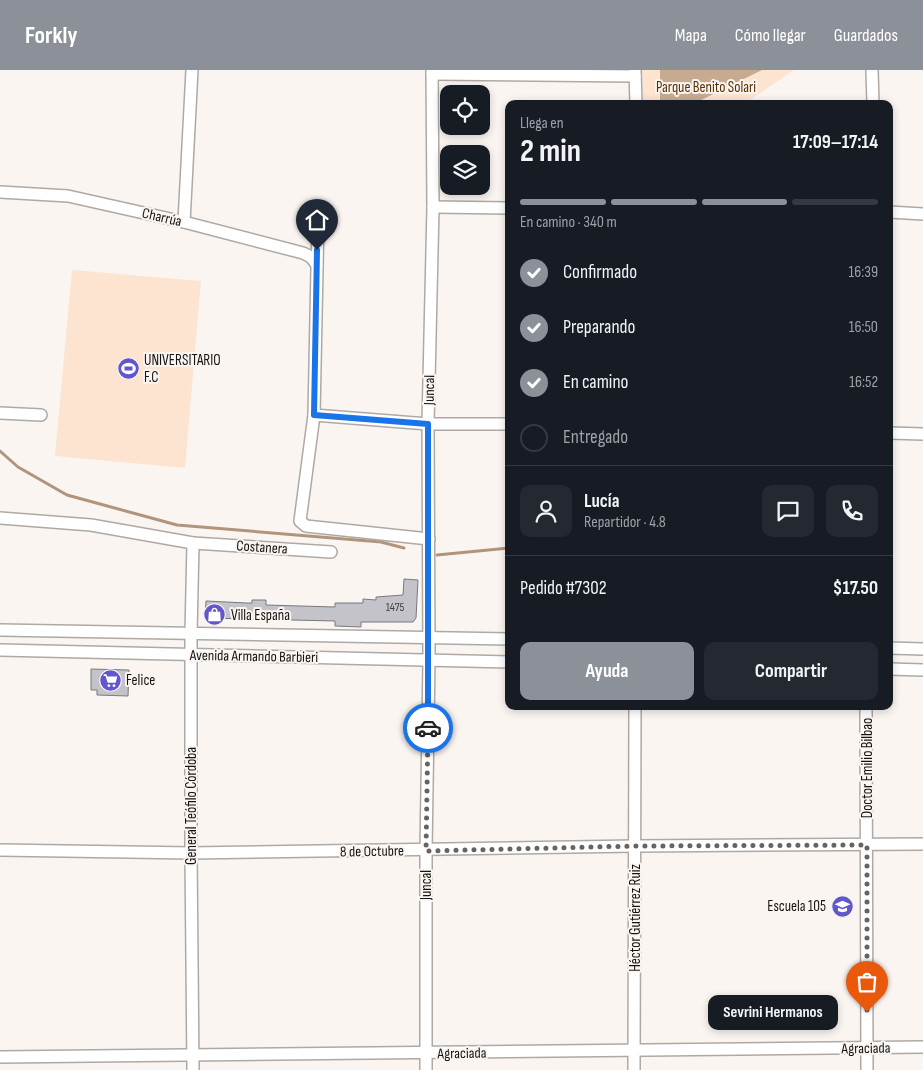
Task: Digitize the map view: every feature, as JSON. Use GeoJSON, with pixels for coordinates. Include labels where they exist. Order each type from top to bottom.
{"type":"FeatureCollection","features":[{"type":"Feature","properties":{"kind":"street"},"geometry":{"type":"LineString","coordinates":[[184,222],[192,70]]}},
{"type":"Feature","properties":{"kind":"street"},"geometry":{"type":"LineString","coordinates":[[872,70],[873,100]]}},
{"type":"Feature","properties":{"kind":"street"},"geometry":{"type":"LineString","coordinates":[[432,72],[635,73],[636,100]]}},
{"type":"Feature","properties":{"kind":"street","name":"Juncal"},"geometry":{"type":"LineString","coordinates":[[426,1070],[426,851],[430,660],[428,424],[433,207],[432,72]]}},
{"type":"Feature","properties":{"kind":"street","name":"Charrúa"},"geometry":{"type":"LineString","coordinates":[[0,192],[68,196],[184,222],[303,253],[311,257],[317,266]]}},
{"type":"Feature","properties":{"kind":"street"},"geometry":{"type":"LineString","coordinates":[[433,207],[505,208]]}},
{"type":"Feature","properties":{"kind":"street"},"geometry":{"type":"LineString","coordinates":[[893,212],[923,214]]}},
{"type":"Feature","properties":{"kind":"street"},"geometry":{"type":"LineString","coordinates":[[318,219],[314,415],[300,521],[306,526],[429,538]]}},
{"type":"Feature","properties":{"kind":"street"},"geometry":{"type":"LineString","coordinates":[[0,413],[40,415]]}},
{"type":"Feature","properties":{"kind":"street"},"geometry":{"type":"LineString","coordinates":[[314,415],[428,424],[505,424]]}},
{"type":"Feature","properties":{"kind":"street"},"geometry":{"type":"LineString","coordinates":[[893,433],[923,434]]}},
{"type":"Feature","properties":{"kind":"street","name":"Costanera"},"geometry":{"type":"LineString","coordinates":[[0,518],[91,525],[193,542],[331,552]]}},
{"type":"Feature","properties":{"kind":"street","name":"General Teófilo Córdoba"},"geometry":{"type":"LineString","coordinates":[[193,542],[191,634],[193,1070]]}},
{"type":"Feature","properties":{"kind":"street","name":"Avenida Armando Barbieri"},"geometry":{"type":"LineString","coordinates":[[0,630],[505,640]]}},
{"type":"Feature","properties":{"kind":"street"},"geometry":{"type":"LineString","coordinates":[[893,648],[923,649]]}},
{"type":"Feature","properties":{"kind":"street","name":"Avenida Armando Barbieri"},"geometry":{"type":"LineString","coordinates":[[0,650],[505,662]]}},
{"type":"Feature","properties":{"kind":"street"},"geometry":{"type":"LineString","coordinates":[[893,669],[923,670]]}},
{"type":"Feature","properties":{"kind":"street","name":"Héctor Gutiérrez Ruiz"},"geometry":{"type":"LineString","coordinates":[[634,1070],[635,710]]}},
{"type":"Feature","properties":{"kind":"street","name":"Doctor Emilio Bilbao"},"geometry":{"type":"LineString","coordinates":[[866,710],[866,1070]]}},
{"type":"Feature","properties":{"kind":"street","name":"8 de Octubre"},"geometry":{"type":"LineString","coordinates":[[0,850],[191,853],[426,851],[635,846],[923,844]]}},
{"type":"Feature","properties":{"kind":"street","name":"Agraciada"},"geometry":{"type":"LineString","coordinates":[[0,1057],[923,1047]]}},
{"type":"Feature","properties":{"kind":"green space","name":"Parque Benito Solari"},"geometry":{"type":"Polygon","coordinates":[[[642,70],[794,70],[750,100],[643,100],[642,70]]]}},
{"type":"Feature","properties":{"kind":"green space"},"geometry":{"type":"Polygon","coordinates":[[[660,70],[762,70],[701,100],[660,100],[660,70]]]}},
{"type":"Feature","properties":{"kind":"green space","name":"UNIVERSITARIO F.C"},"geometry":{"type":"Polygon","coordinates":[[[72,270],[201,281],[185,468],[55,456],[72,270]]]}},
{"type":"Feature","properties":{"kind":"building"},"geometry":{"type":"Polygon","coordinates":[[[404,579],[418,580],[416,618],[413,622],[361,622],[361,627],[335,626],[335,621],[205,618],[206,601],[252,603],[252,600],[266,600],[266,605],[335,607],[335,603],[363,603],[363,599],[376,600],[376,597],[403,595],[404,579]]]}},
{"type":"Feature","properties":{"kind":"building","name":"Felice"},"geometry":{"type":"Polygon","coordinates":[[[91,669],[129,670],[128,696],[97,695],[97,690],[91,690],[91,669]]]}},
{"type":"Feature","properties":{"kind":"waterway"},"geometry":{"type":"LineString","coordinates":[[0,451],[18,467],[67,495],[177,525],[381,542],[404,548]]}},
{"type":"Feature","properties":{"kind":"waterway"},"geometry":{"type":"LineString","coordinates":[[437,555],[505,548]]}},
{"type":"Feature","properties":{"kind":"way so far"},"geometry":{"type":"LineString","coordinates":[[428,728],[426,851],[635,846],[867,845],[867,1012]]}},
{"type":"Feature","properties":{"kind":"place","name":"UNIVERSITARIO F.C"},"geometry":{"type":"Point","coordinates":[128,369]}},
{"type":"Feature","properties":{"kind":"place","name":"Villa España"},"geometry":{"type":"Point","coordinates":[215,615]}},
{"type":"Feature","properties":{"kind":"place","name":"Felice"},"geometry":{"type":"Point","coordinates":[110,680]}},
{"type":"Feature","properties":{"kind":"place","name":"Escuela 105"},"geometry":{"type":"Point","coordinates":[842,906]}},
{"type":"Feature","properties":{"kind":"place","name":"Sevrini Hermanos"},"geometry":{"type":"Point","coordinates":[867,1012]}},
{"type":"Feature","properties":{"kind":"route"},"geometry":{"type":"LineString","coordinates":[[317,250],[314,415],[428,424],[430,660],[428,728]]}}]}
